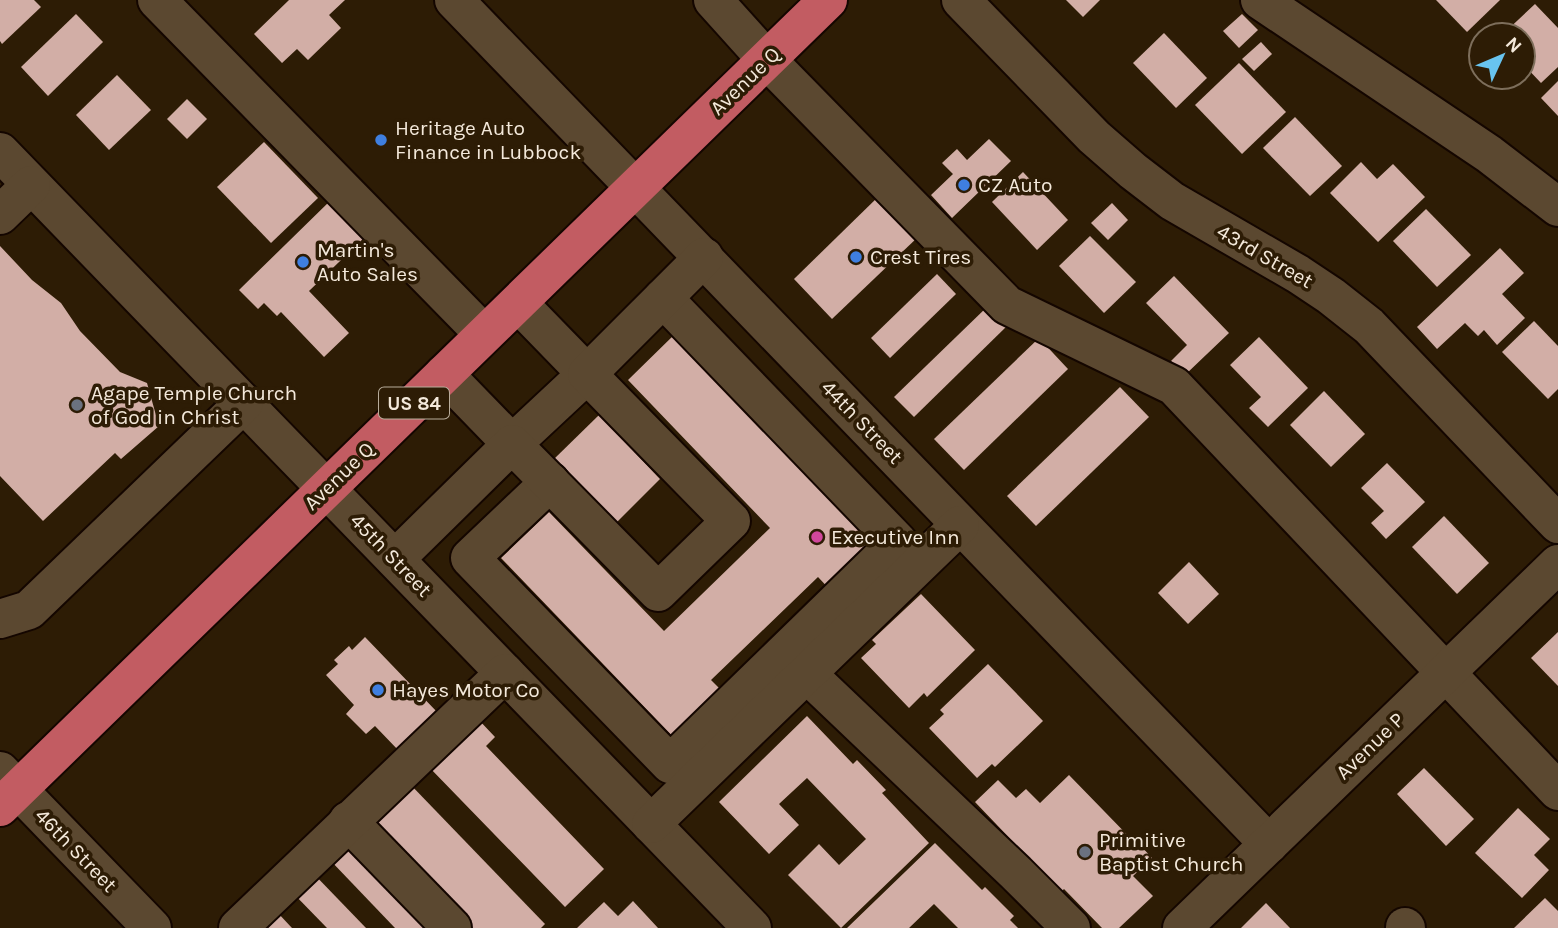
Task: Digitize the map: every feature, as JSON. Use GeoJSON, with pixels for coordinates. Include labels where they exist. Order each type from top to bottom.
{"type":"FeatureCollection","features":[{"type":"Feature","properties":{"kind":"highway","name":"Avenue Q"},"geometry":{"type":"LineString","coordinates":[[6,789],[326,488],[828,0]]}},
{"type":"Feature","properties":{"kind":"street"},"geometry":{"type":"LineString","coordinates":[[157,0],[484,334]]}},
{"type":"Feature","properties":{"kind":"street","name":"44th Street"},"geometry":{"type":"LineString","coordinates":[[454,0],[1269,844]]}},
{"type":"Feature","properties":{"kind":"street"},"geometry":{"type":"LineString","coordinates":[[713,0],[767,60],[1007,305],[1174,386],[1558,791]]}},
{"type":"Feature","properties":{"kind":"street","name":"43rd Street"},"geometry":{"type":"LineString","coordinates":[[961,0],[1094,137],[1133,171],[1182,207],[1309,281],[1368,326],[1558,524]]}},
{"type":"Feature","properties":{"kind":"street"},"geometry":{"type":"LineString","coordinates":[[1260,0],[1489,154],[1558,207]]}},
{"type":"Feature","properties":{"kind":"street","name":"45th Street"},"geometry":{"type":"LineString","coordinates":[[0,152],[752,928]]}},
{"type":"Feature","properties":{"kind":"street"},"geometry":{"type":"LineString","coordinates":[[0,215],[31,185]]}},
{"type":"Feature","properties":{"kind":"street"},"geometry":{"type":"LineString","coordinates":[[395,559],[704,257]]}},
{"type":"Feature","properties":{"kind":"street"},"geometry":{"type":"LineString","coordinates":[[550,481],[470,558],[670,764],[898,542],[663,298]]}},
{"type":"Feature","properties":{"kind":"street"},"geometry":{"type":"LineString","coordinates":[[444,374],[658,592],[731,521],[518,303]]}},
{"type":"Feature","properties":{"kind":"street"},"geometry":{"type":"LineString","coordinates":[[0,619],[29,610],[244,403]]}},
{"type":"Feature","properties":{"kind":"street"},"geometry":{"type":"LineString","coordinates":[[651,824],[960,525]]}},
{"type":"Feature","properties":{"kind":"street","name":"Avenue P"},"geometry":{"type":"LineString","coordinates":[[1182,928],[1558,565]]}},
{"type":"Feature","properties":{"kind":"street"},"geometry":{"type":"LineString","coordinates":[[238,928],[505,673]]}},
{"type":"Feature","properties":{"kind":"street"},"geometry":{"type":"LineString","coordinates":[[807,674],[1071,928]]}},
{"type":"Feature","properties":{"kind":"street","name":"46th Street"},"geometry":{"type":"LineString","coordinates":[[6,789],[152,928]]}},
{"type":"Feature","properties":{"kind":"street"},"geometry":{"type":"LineString","coordinates":[[348,821],[452,928]]}},
{"type":"Feature","properties":{"kind":"building"},"geometry":{"type":"Polygon","coordinates":[[[0,0],[34,0],[41,7],[2,44],[0,41],[0,0]]]}},
{"type":"Feature","properties":{"kind":"building"},"geometry":{"type":"Polygon","coordinates":[[[289,0],[345,0],[329,15],[341,28],[308,60],[297,49],[282,63],[254,34],[289,0]]]}},
{"type":"Feature","properties":{"kind":"building"},"geometry":{"type":"Polygon","coordinates":[[[1066,0],[1100,0],[1083,17],[1066,0]]]}},
{"type":"Feature","properties":{"kind":"building"},"geometry":{"type":"Polygon","coordinates":[[[1436,0],[1500,0],[1478,21],[1467,21],[1467,32],[1436,0]]]}},
{"type":"Feature","properties":{"kind":"building"},"geometry":{"type":"Polygon","coordinates":[[[1535,4],[1558,28],[1558,67],[1541,83],[1537,79],[1537,21],[1517,21],[1535,4]]]}},
{"type":"Feature","properties":{"kind":"building"},"geometry":{"type":"Polygon","coordinates":[[[76,14],[103,42],[48,96],[21,67],[76,14]]]}},
{"type":"Feature","properties":{"kind":"building"},"geometry":{"type":"Polygon","coordinates":[[[1242,14],[1258,30],[1239,48],[1223,31],[1242,14]]]}},
{"type":"Feature","properties":{"kind":"building"},"geometry":{"type":"Polygon","coordinates":[[[1164,33],[1207,78],[1176,108],[1133,63],[1164,33]]]}},
{"type":"Feature","properties":{"kind":"building"},"geometry":{"type":"Polygon","coordinates":[[[1261,42],[1272,54],[1254,71],[1242,59],[1261,42]]]}},
{"type":"Feature","properties":{"kind":"building"},"geometry":{"type":"Polygon","coordinates":[[[1239,63],[1286,112],[1242,154],[1195,105],[1239,63]]]}},
{"type":"Feature","properties":{"kind":"building"},"geometry":{"type":"Polygon","coordinates":[[[117,75],[151,110],[109,150],[76,115],[117,75]]]}},
{"type":"Feature","properties":{"kind":"building"},"geometry":{"type":"Polygon","coordinates":[[[1558,81],[1558,116],[1541,98],[1558,81]]]}},
{"type":"Feature","properties":{"kind":"building"},"geometry":{"type":"Polygon","coordinates":[[[187,99],[207,119],[187,139],[167,119],[187,99]]]}},
{"type":"Feature","properties":{"kind":"building"},"geometry":{"type":"Polygon","coordinates":[[[1295,117],[1342,166],[1310,196],[1263,148],[1295,117]]]}},
{"type":"Feature","properties":{"kind":"building","name":"CZ Auto"},"geometry":{"type":"Polygon","coordinates":[[[989,139],[1011,161],[952,218],[931,195],[953,174],[942,163],[957,149],[967,160],[989,139]]]}},
{"type":"Feature","properties":{"kind":"building"},"geometry":{"type":"Polygon","coordinates":[[[264,142],[318,198],[271,243],[217,187],[264,142]]]}},
{"type":"Feature","properties":{"kind":"building"},"geometry":{"type":"Polygon","coordinates":[[[1361,162],[1377,179],[1393,164],[1425,197],[1378,242],[1330,193],[1361,162]]]}},
{"type":"Feature","properties":{"kind":"building"},"geometry":{"type":"Polygon","coordinates":[[[1023,172],[1068,220],[1037,250],[992,202],[1023,172]]]}},
{"type":"Feature","properties":{"kind":"building","name":"Crest Tires"},"geometry":{"type":"Polygon","coordinates":[[[880,195],[919,236],[832,319],[794,279],[880,195]]]}},
{"type":"Feature","properties":{"kind":"building","name":"Martin's Auto Sales"},"geometry":{"type":"Polygon","coordinates":[[[332,199],[367,235],[309,291],[349,333],[324,357],[281,312],[277,316],[264,303],[258,309],[239,290],[332,199]]]}},
{"type":"Feature","properties":{"kind":"building"},"geometry":{"type":"Polygon","coordinates":[[[1112,203],[1128,220],[1108,240],[1091,223],[1112,203]]]}},
{"type":"Feature","properties":{"kind":"building"},"geometry":{"type":"Polygon","coordinates":[[[1426,209],[1471,255],[1437,287],[1393,241],[1426,209]]]}},
{"type":"Feature","properties":{"kind":"building"},"geometry":{"type":"Polygon","coordinates":[[[1090,236],[1136,282],[1104,313],[1059,266],[1090,236]]]}},
{"type":"Feature","properties":{"kind":"building","name":"Agape Temple Church of God in Christ"},"geometry":{"type":"Polygon","coordinates":[[[0,246],[32,280],[61,303],[80,331],[120,372],[147,383],[159,426],[121,459],[115,453],[43,521],[0,476],[0,246]]]}},
{"type":"Feature","properties":{"kind":"building"},"geometry":{"type":"Polygon","coordinates":[[[1500,248],[1524,273],[1502,294],[1525,318],[1497,345],[1484,330],[1478,336],[1465,323],[1437,349],[1417,327],[1500,248]]]}},
{"type":"Feature","properties":{"kind":"building"},"geometry":{"type":"Polygon","coordinates":[[[937,274],[956,294],[890,358],[871,338],[937,274]]]}},
{"type":"Feature","properties":{"kind":"building"},"geometry":{"type":"Polygon","coordinates":[[[1174,276],[1229,333],[1185,375],[1171,361],[1187,345],[1146,303],[1174,276]]]}},
{"type":"Feature","properties":{"kind":"building"},"geometry":{"type":"Polygon","coordinates":[[[988,306],[1007,326],[914,417],[894,397],[988,306]]]}},
{"type":"Feature","properties":{"kind":"building"},"geometry":{"type":"Polygon","coordinates":[[[1534,321],[1558,346],[1558,389],[1548,399],[1502,352],[1534,321]]]}},
{"type":"Feature","properties":{"kind":"building","name":"Executive Inn"},"geometry":{"type":"Polygon","coordinates":[[[676,333],[882,546],[834,594],[818,577],[711,680],[729,698],[679,743],[501,558],[549,512],[664,631],[770,528],[628,380],[676,333]]]}},
{"type":"Feature","properties":{"kind":"building"},"geometry":{"type":"Polygon","coordinates":[[[1259,337],[1308,388],[1268,427],[1249,408],[1261,397],[1230,365],[1259,337]]]}},
{"type":"Feature","properties":{"kind":"building"},"geometry":{"type":"Polygon","coordinates":[[[1039,338],[1068,369],[964,470],[934,439],[1039,338]]]}},
{"type":"Feature","properties":{"kind":"building"},"geometry":{"type":"Polygon","coordinates":[[[1120,387],[1149,417],[1036,526],[1007,496],[1120,387]]]}},
{"type":"Feature","properties":{"kind":"building"},"geometry":{"type":"Polygon","coordinates":[[[1324,391],[1365,434],[1331,467],[1290,425],[1324,391]]]}},
{"type":"Feature","properties":{"kind":"building"},"geometry":{"type":"Polygon","coordinates":[[[599,415],[660,479],[615,524],[553,460],[599,415]]]}},
{"type":"Feature","properties":{"kind":"building"},"geometry":{"type":"Polygon","coordinates":[[[1387,463],[1425,502],[1386,539],[1371,523],[1384,511],[1361,488],[1387,463]]]}},
{"type":"Feature","properties":{"kind":"building"},"geometry":{"type":"Polygon","coordinates":[[[1444,516],[1489,563],[1457,594],[1412,547],[1444,516]]]}},
{"type":"Feature","properties":{"kind":"building"},"geometry":{"type":"Polygon","coordinates":[[[1189,562],[1219,594],[1188,624],[1158,593],[1189,562]]]}},
{"type":"Feature","properties":{"kind":"building"},"geometry":{"type":"Polygon","coordinates":[[[921,594],[975,650],[927,697],[924,693],[909,708],[861,658],[876,644],[872,640],[921,594]]]}},
{"type":"Feature","properties":{"kind":"building"},"geometry":{"type":"Polygon","coordinates":[[[1558,632],[1558,686],[1531,658],[1558,632]]]}},
{"type":"Feature","properties":{"kind":"building","name":"Hayes Motor Co"},"geometry":{"type":"Polygon","coordinates":[[[365,637],[438,713],[399,751],[375,726],[366,734],[346,714],[354,705],[326,675],[338,664],[334,660],[349,646],[352,650],[365,637]]]}},
{"type":"Feature","properties":{"kind":"building"},"geometry":{"type":"Polygon","coordinates":[[[988,664],[1043,721],[995,767],[992,764],[977,778],[929,728],[944,714],[940,710],[988,664]]]}},
{"type":"Feature","properties":{"kind":"building"},"geometry":{"type":"Polygon","coordinates":[[[807,716],[853,764],[857,760],[886,790],[882,793],[929,843],[841,928],[788,875],[819,844],[839,865],[866,839],[807,778],[779,804],[799,825],[769,854],[719,802],[807,716]]]}},
{"type":"Feature","properties":{"kind":"building"},"geometry":{"type":"Polygon","coordinates":[[[477,718],[495,737],[486,746],[604,869],[565,907],[427,765],[477,718]]]}},
{"type":"Feature","properties":{"kind":"building"},"geometry":{"type":"Polygon","coordinates":[[[1424,768],[1474,819],[1446,846],[1397,794],[1424,768]]]}},
{"type":"Feature","properties":{"kind":"building","name":"Primitive Baptist Church"},"geometry":{"type":"Polygon","coordinates":[[[1069,775],[1152,858],[1133,876],[1153,896],[1119,928],[1102,928],[1064,889],[1061,892],[975,802],[998,780],[1016,798],[1026,789],[1040,803],[1069,775]]]}},
{"type":"Feature","properties":{"kind":"building"},"geometry":{"type":"Polygon","coordinates":[[[408,782],[545,924],[541,928],[469,928],[367,822],[408,782]]]}},
{"type":"Feature","properties":{"kind":"building"},"geometry":{"type":"Polygon","coordinates":[[[1518,808],[1550,839],[1534,855],[1549,870],[1522,898],[1475,853],[1518,808]]]}},
{"type":"Feature","properties":{"kind":"building"},"geometry":{"type":"Polygon","coordinates":[[[351,842],[434,928],[395,928],[329,859],[351,842]]]}},
{"type":"Feature","properties":{"kind":"building"},"geometry":{"type":"Polygon","coordinates":[[[935,843],[982,890],[985,887],[1014,916],[1010,920],[1018,928],[958,928],[934,904],[909,928],[847,928],[935,843]]]}},
{"type":"Feature","properties":{"kind":"building"},"geometry":{"type":"Polygon","coordinates":[[[310,870],[366,928],[327,928],[290,890],[310,870]]]}},
{"type":"Feature","properties":{"kind":"building"},"geometry":{"type":"Polygon","coordinates":[[[1545,898],[1558,911],[1558,928],[1514,928],[1545,898]]]}},
{"type":"Feature","properties":{"kind":"building"},"geometry":{"type":"Polygon","coordinates":[[[633,901],[658,928],[577,928],[604,902],[618,916],[633,901]]]}},
{"type":"Feature","properties":{"kind":"building"},"geometry":{"type":"Polygon","coordinates":[[[1266,903],[1290,928],[1241,928],[1266,903]]]}},
{"type":"Feature","properties":{"kind":"building"},"geometry":{"type":"Polygon","coordinates":[[[277,912],[292,928],[251,928],[277,912]]]}},
{"type":"Feature","properties":{"kind":"place","name":"Heritage Auto Finance in Lubbock"},"geometry":{"type":"Point","coordinates":[381,140]}},
{"type":"Feature","properties":{"kind":"place","name":"CZ Auto"},"geometry":{"type":"Point","coordinates":[964,185]}},
{"type":"Feature","properties":{"kind":"place","name":"Crest Tires"},"geometry":{"type":"Point","coordinates":[856,257]}},
{"type":"Feature","properties":{"kind":"place","name":"Martin's Auto Sales"},"geometry":{"type":"Point","coordinates":[303,262]}},
{"type":"Feature","properties":{"kind":"place","name":"Agape Temple Church of God in Christ"},"geometry":{"type":"Point","coordinates":[77,405]}},
{"type":"Feature","properties":{"kind":"place","name":"Executive Inn"},"geometry":{"type":"Point","coordinates":[817,537]}},
{"type":"Feature","properties":{"kind":"place","name":"Hayes Motor Co"},"geometry":{"type":"Point","coordinates":[378,690]}},
{"type":"Feature","properties":{"kind":"place","name":"Primitive Baptist Church"},"geometry":{"type":"Point","coordinates":[1085,852]}}]}
